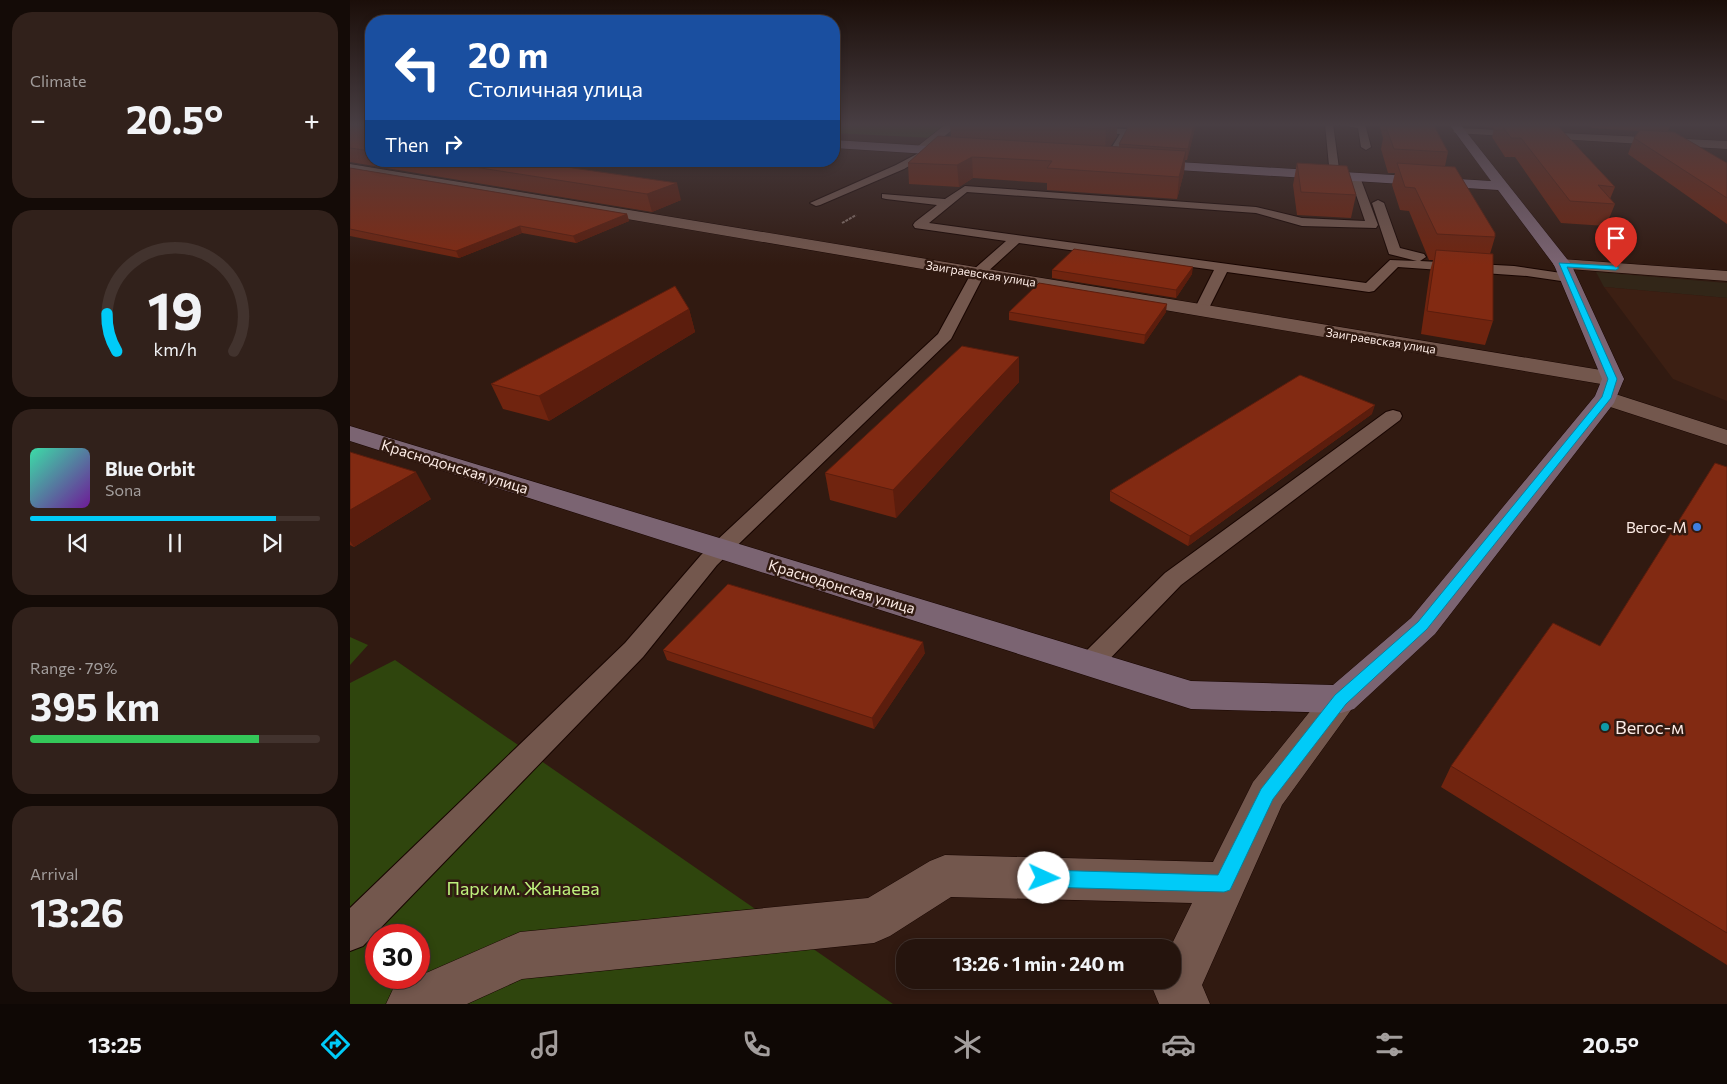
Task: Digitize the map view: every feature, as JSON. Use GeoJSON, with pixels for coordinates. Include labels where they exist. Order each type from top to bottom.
{"type":"FeatureCollection","features":[{"type":"Feature","properties":{"kind":"street","name":"Заиграевская улица"},"geometry":{"type":"LineString","coordinates":[[367,171],[1201,310],[1610,388],[1727,438]]}},
{"type":"Feature","properties":{"kind":"street"},"geometry":{"type":"LineString","coordinates":[[1254,171],[1502,186]]}},
{"type":"Feature","properties":{"kind":"street"},"geometry":{"type":"LineString","coordinates":[[1185,1004],[1176,987],[1267,794],[1341,699],[1422,626],[1610,388],[1565,271],[1490,171]]}},
{"type":"Feature","properties":{"kind":"street"},"geometry":{"type":"LineString","coordinates":[[1565,271],[1727,276]]}},
{"type":"Feature","properties":{"kind":"street","name":"Краснодонская улица"},"geometry":{"type":"LineString","coordinates":[[350,433],[1191,695],[1341,699]]}},
{"type":"Feature","properties":{"kind":"street"},"geometry":{"type":"LineString","coordinates":[[411,1004],[520,956],[874,920],[945,876],[1224,884]]}},
{"type":"Feature","properties":{"kind":"lane"},"geometry":{"type":"LineString","coordinates":[[816,203],[893,171]]}},
{"type":"Feature","properties":{"kind":"lane"},"geometry":{"type":"LineString","coordinates":[[1334,171],[1334,176]]}},
{"type":"Feature","properties":{"kind":"lane"},"geometry":{"type":"LineString","coordinates":[[1355,177],[1372,225],[1302,222],[1256,210],[964,189],[919,225],[1369,288],[1395,263],[1526,272],[1565,271]]}},
{"type":"Feature","properties":{"kind":"lane"},"geometry":{"type":"LineString","coordinates":[[1369,178],[1394,251],[1414,256],[1526,272]]}},
{"type":"Feature","properties":{"kind":"lane"},"geometry":{"type":"LineString","coordinates":[[886,196],[948,203]]}},
{"type":"Feature","properties":{"kind":"lane"},"geometry":{"type":"LineString","coordinates":[[350,933],[634,650],[709,560],[945,336],[978,272],[1016,239]]}},
{"type":"Feature","properties":{"kind":"lane"},"geometry":{"type":"LineString","coordinates":[[1201,310],[1222,268]]}},
{"type":"Feature","properties":{"kind":"lane"},"geometry":{"type":"LineString","coordinates":[[1090,663],[1173,579],[1393,416]]}},
{"type":"Feature","properties":{"kind":"shaded area"},"geometry":{"type":"Polygon","coordinates":[[[1596,272],[1727,283],[1727,298],[1604,287],[1596,272]]]}},
{"type":"Feature","properties":{"kind":"shaded area"},"geometry":{"type":"Polygon","coordinates":[[[1604,287],[1727,298],[1727,401],[1673,379],[1604,287]]]}},
{"type":"Feature","properties":{"kind":"green space"},"geometry":{"type":"Polygon","coordinates":[[[350,637],[368,645],[350,665],[350,637]]]}},
{"type":"Feature","properties":{"kind":"green space","name":"Парк им. Жанаева"},"geometry":{"type":"Polygon","coordinates":[[[395,660],[893,1004],[350,1004],[350,683],[395,660]]]}},
{"type":"Feature","properties":{"kind":"building"},"geometry":{"type":"Polygon","coordinates":[[[350,171],[367,171],[627,214],[573,236],[520,226],[456,251],[350,229],[350,171]]]}},
{"type":"Feature","properties":{"kind":"building"},"geometry":{"type":"Polygon","coordinates":[[[499,171],[593,171],[677,183],[647,194],[499,171]]]}},
{"type":"Feature","properties":{"kind":"building"},"geometry":{"type":"Polygon","coordinates":[[[1089,171],[1181,171],[1179,177],[1089,171]]]}},
{"type":"Feature","properties":{"kind":"building"},"geometry":{"type":"Polygon","coordinates":[[[1298,171],[1349,171],[1356,195],[1301,192],[1298,171]]]}},
{"type":"Feature","properties":{"kind":"building"},"geometry":{"type":"Polygon","coordinates":[[[1400,171],[1457,171],[1495,233],[1495,237],[1437,234],[1415,188],[1405,187],[1400,171]]]}},
{"type":"Feature","properties":{"kind":"building"},"geometry":{"type":"Polygon","coordinates":[[[1547,171],[1600,171],[1615,187],[1598,185],[1615,204],[1570,201],[1547,171]]]}},
{"type":"Feature","properties":{"kind":"building"},"geometry":{"type":"Polygon","coordinates":[[[1685,171],[1727,171],[1727,198],[1685,171]]]}},
{"type":"Feature","properties":{"kind":"building"},"geometry":{"type":"Polygon","coordinates":[[[1074,249],[1193,267],[1176,290],[1052,270],[1074,249]]]}},
{"type":"Feature","properties":{"kind":"building"},"geometry":{"type":"Polygon","coordinates":[[[1436,250],[1493,254],[1493,321],[1427,311],[1436,250]]]}},
{"type":"Feature","properties":{"kind":"building"},"geometry":{"type":"Polygon","coordinates":[[[1039,283],[1167,304],[1145,335],[1009,312],[1039,283]]]}},
{"type":"Feature","properties":{"kind":"building"},"geometry":{"type":"Polygon","coordinates":[[[675,286],[689,309],[539,396],[491,384],[675,286]]]}},
{"type":"Feature","properties":{"kind":"building"},"geometry":{"type":"Polygon","coordinates":[[[962,346],[1019,357],[893,490],[825,473],[962,346]]]}},
{"type":"Feature","properties":{"kind":"building"},"geometry":{"type":"Polygon","coordinates":[[[1300,375],[1375,405],[1190,536],[1110,491],[1300,375]]]}},
{"type":"Feature","properties":{"kind":"building"},"geometry":{"type":"Polygon","coordinates":[[[350,452],[416,472],[350,510],[350,452]]]}},
{"type":"Feature","properties":{"kind":"building","name":"Вегос-м"},"geometry":{"type":"Polygon","coordinates":[[[1715,463],[1727,467],[1727,933],[1451,766],[1553,623],[1600,646],[1715,463]]]}},
{"type":"Feature","properties":{"kind":"building"},"geometry":{"type":"Polygon","coordinates":[[[728,584],[923,642],[872,718],[663,650],[728,584]]]}},
{"type":"Feature","properties":{"kind":"place","name":"Вегос-М"},"geometry":{"type":"Point","coordinates":[1697,527]}},
{"type":"Feature","properties":{"kind":"place","name":"Вегос-м"},"geometry":{"type":"Point","coordinates":[1605,727]}},
{"type":"Feature","properties":{"kind":"route"},"geometry":{"type":"LineString","coordinates":[[1044,878],[1224,884],[1267,794],[1341,699],[1422,626],[1606,398],[1613,379],[1562,264],[1616,268]]}}]}
